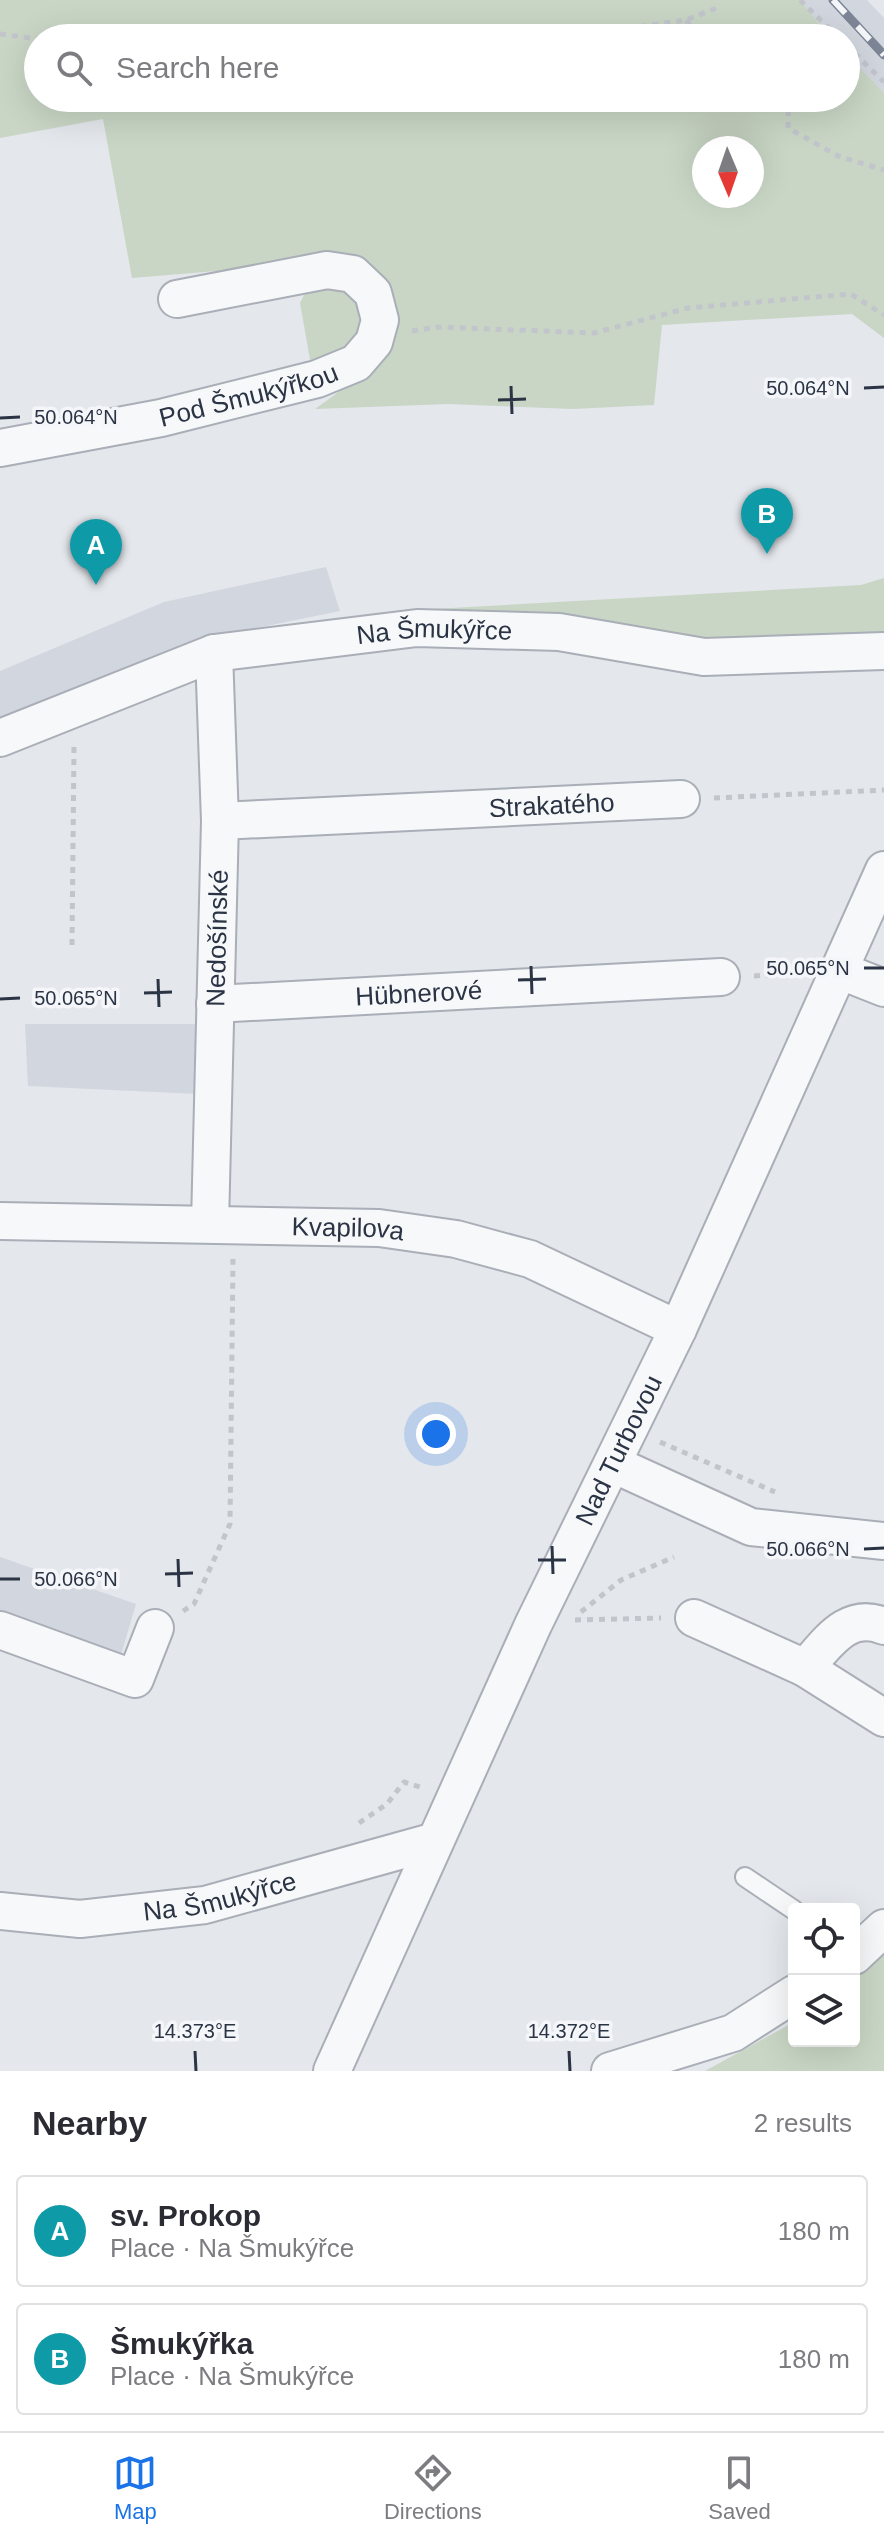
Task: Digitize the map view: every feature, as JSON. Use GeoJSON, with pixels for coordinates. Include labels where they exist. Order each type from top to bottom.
{"type":"FeatureCollection","features":[{"type":"Feature","properties":{"kind":"street"},"geometry":{"type":"LineString","coordinates":[[177,299],[327,270],[353,274],[373,293],[380,320],[376,337]]}},
{"type":"Feature","properties":{"kind":"street","name":"Pod Šmukýřkou"},"geometry":{"type":"LineString","coordinates":[[0,448],[161,418],[317,379],[356,363],[376,337]]}},
{"type":"Feature","properties":{"kind":"street","name":"Na Šmukýřce"},"geometry":{"type":"LineString","coordinates":[[0,738],[214,653],[417,628],[559,632],[704,657],[884,651]]}},
{"type":"Feature","properties":{"kind":"street","name":"Nedošínské"},"geometry":{"type":"LineString","coordinates":[[214,653],[220,821],[215,1004],[222,1224]]}},
{"type":"Feature","properties":{"kind":"street","name":"Strakatého"},"geometry":{"type":"LineString","coordinates":[[220,821],[681,799]]}},
{"type":"Feature","properties":{"kind":"street","name":"Nad Turbovou"},"geometry":{"type":"LineString","coordinates":[[332,2071],[533,1625],[678,1329],[827,972],[884,870]]}},
{"type":"Feature","properties":{"kind":"street"},"geometry":{"type":"LineString","coordinates":[[827,972],[884,988]]}},
{"type":"Feature","properties":{"kind":"street","name":"Hübnerové"},"geometry":{"type":"LineString","coordinates":[[215,1004],[721,977]]}},
{"type":"Feature","properties":{"kind":"street","name":"Kvapilova"},"geometry":{"type":"LineString","coordinates":[[0,1221],[379,1228],[456,1239],[530,1259],[678,1329]]}},
{"type":"Feature","properties":{"kind":"street"},"geometry":{"type":"LineString","coordinates":[[613,1464],[751,1527],[884,1541]]}},
{"type":"Feature","properties":{"kind":"street"},"geometry":{"type":"LineString","coordinates":[[694,1618],[805,1668],[884,1718]]}},
{"type":"Feature","properties":{"kind":"street"},"geometry":{"type":"LineString","coordinates":[[805,1668],[842,1627],[868,1620],[884,1626]]}},
{"type":"Feature","properties":{"kind":"street"},"geometry":{"type":"LineString","coordinates":[[0,1630],[135,1679],[155,1628]]}},
{"type":"Feature","properties":{"kind":"street","name":"Na Šmukýřce"},"geometry":{"type":"LineString","coordinates":[[0,1911],[80,1919],[205,1905],[435,1841]]}},
{"type":"Feature","properties":{"kind":"street"},"geometry":{"type":"LineString","coordinates":[[610,2071],[733,2033],[788,1998]]}},
{"type":"Feature","properties":{"kind":"lane"},"geometry":{"type":"LineString","coordinates":[[745,1877],[788,1906]]}},
{"type":"Feature","properties":{"kind":"path"},"geometry":{"type":"LineString","coordinates":[[800,0],[825,24]]}},
{"type":"Feature","properties":{"kind":"path"},"geometry":{"type":"LineString","coordinates":[[658,24],[686,20],[719,7]]}},
{"type":"Feature","properties":{"kind":"path"},"geometry":{"type":"LineString","coordinates":[[686,20],[689,24]]}},
{"type":"Feature","properties":{"kind":"path"},"geometry":{"type":"LineString","coordinates":[[0,34],[24,37]]}},
{"type":"Feature","properties":{"kind":"path"},"geometry":{"type":"LineString","coordinates":[[860,59],[884,82]]}},
{"type":"Feature","properties":{"kind":"path"},"geometry":{"type":"LineString","coordinates":[[789,112],[788,128],[838,156],[884,170]]}},
{"type":"Feature","properties":{"kind":"path"},"geometry":{"type":"LineString","coordinates":[[376,337],[438,327],[594,333],[688,308],[851,294],[884,315]]}},
{"type":"Feature","properties":{"kind":"path"},"geometry":{"type":"LineString","coordinates":[[72,945],[74,708]]}},
{"type":"Feature","properties":{"kind":"path"},"geometry":{"type":"LineString","coordinates":[[681,799],[884,790]]}},
{"type":"Feature","properties":{"kind":"path"},"geometry":{"type":"LineString","coordinates":[[721,977],[827,972]]}},
{"type":"Feature","properties":{"kind":"path"},"geometry":{"type":"LineString","coordinates":[[155,1628],[194,1604],[230,1524],[222,1224]]}},
{"type":"Feature","properties":{"kind":"path"},"geometry":{"type":"LineString","coordinates":[[649,1437],[786,1497]]}},
{"type":"Feature","properties":{"kind":"path"},"geometry":{"type":"LineString","coordinates":[[574,1620],[694,1618]]}},
{"type":"Feature","properties":{"kind":"path"},"geometry":{"type":"LineString","coordinates":[[404,1782],[429,1790]]}},
{"type":"Feature","properties":{"kind":"shaded area"},"geometry":{"type":"Polygon","coordinates":[[[800,0],[867,0],[884,18],[884,93],[860,68],[860,24],[820,24],[800,0]]]}},
{"type":"Feature","properties":{"kind":"shaded area"},"geometry":{"type":"Polygon","coordinates":[[[326,567],[340,611],[247,630],[112,673],[0,718],[0,671],[164,602],[326,567]]]}},
{"type":"Feature","properties":{"kind":"shaded area"},"geometry":{"type":"Polygon","coordinates":[[[25,1024],[201,1024],[197,1094],[28,1086],[25,1024]]]}},
{"type":"Feature","properties":{"kind":"shaded area"},"geometry":{"type":"Polygon","coordinates":[[[0,1557],[136,1604],[121,1655],[0,1610],[0,1557]]]}},
{"type":"Feature","properties":{"kind":"green space"},"geometry":{"type":"Polygon","coordinates":[[[0,0],[800,0],[820,24],[24,24],[24,112],[860,112],[860,68],[884,93],[884,338],[852,314],[662,325],[654,405],[573,409],[448,404],[315,409],[369,370],[388,343],[348,260],[132,278],[103,119],[0,138],[0,0]]]}},
{"type":"Feature","properties":{"kind":"green space"},"geometry":{"type":"Polygon","coordinates":[[[321,285],[358,293],[366,343],[312,371],[300,303],[305,293],[321,285]]]}},
{"type":"Feature","properties":{"kind":"green space"},"geometry":{"type":"Polygon","coordinates":[[[884,578],[884,639],[711,644],[565,621],[434,609],[861,585],[884,578]]]}},
{"type":"Feature","properties":{"kind":"green space"},"geometry":{"type":"Polygon","coordinates":[[[884,1954],[884,2071],[705,2071],[788,2025],[788,2047],[860,2047],[860,1972],[884,1954]]]}},
{"type":"Feature","properties":{"kind":"railway"},"geometry":{"type":"LineString","coordinates":[[833,0],[855,24]]}},
{"type":"Feature","properties":{"kind":"railway"},"geometry":{"type":"LineString","coordinates":[[860,29],[884,55]]}},
{"type":"Feature","properties":{"kind":"place","name":"Šmukýřka"},"geometry":{"type":"Point","coordinates":[767,554]}},
{"type":"Feature","properties":{"kind":"place","name":"sv. Prokop"},"geometry":{"type":"Point","coordinates":[96,585]}}]}
